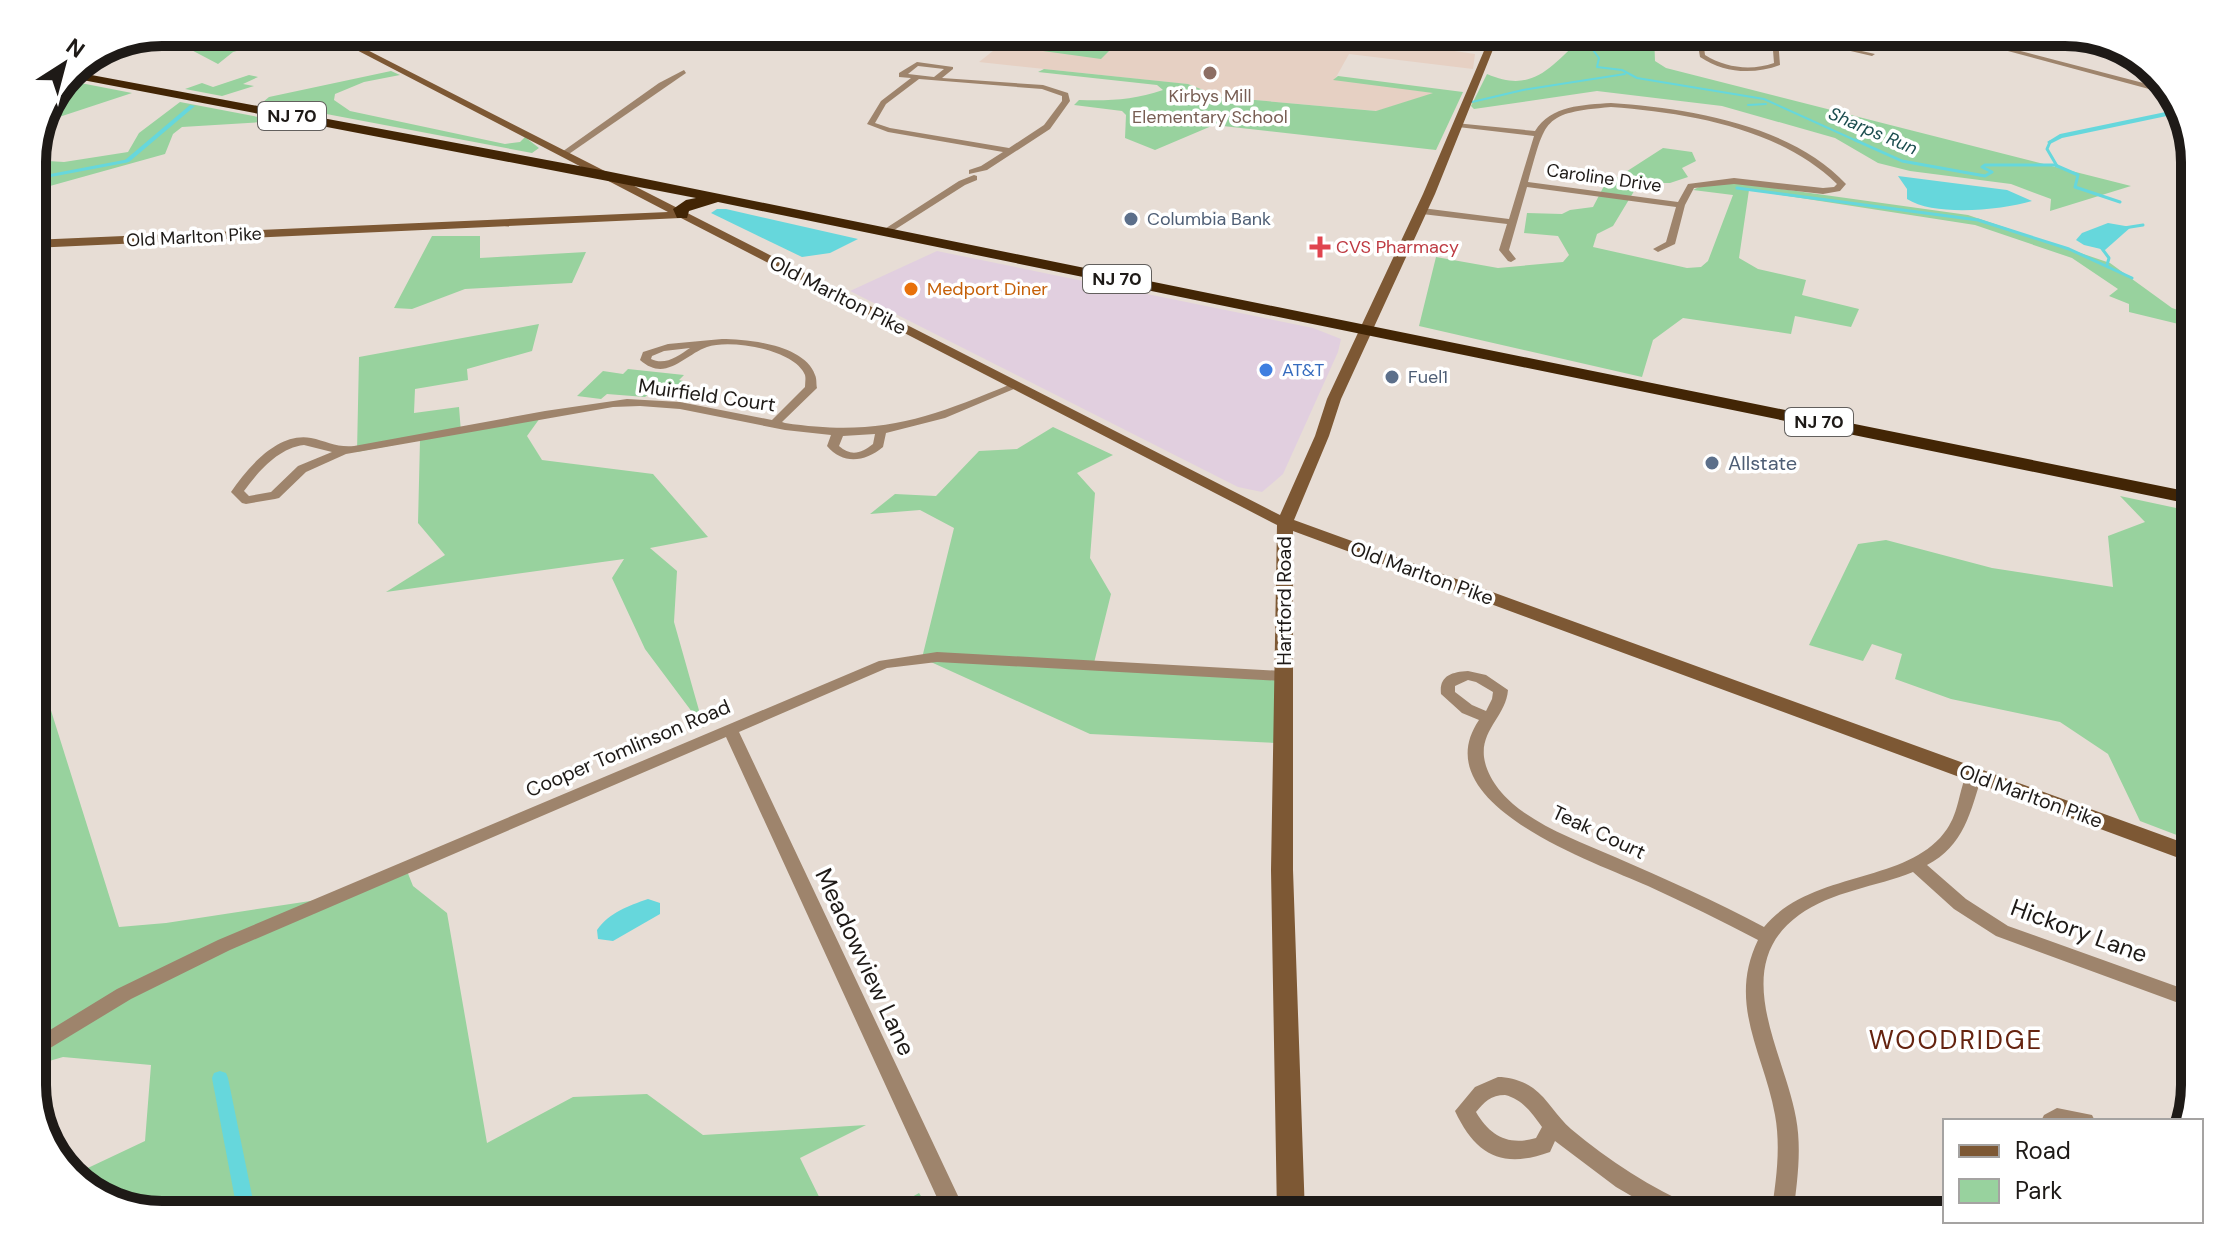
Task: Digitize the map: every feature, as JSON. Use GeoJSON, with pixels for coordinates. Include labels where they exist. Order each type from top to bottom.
{"type":"FeatureCollection","features":[{"type":"Feature","properties":{"kind":"highway","name":"NJ 70"},"geometry":{"type":"LineString","coordinates":[[104,81],[606,175],[2181,496]]}},
{"type":"Feature","properties":{"kind":"highway"},"geometry":{"type":"LineString","coordinates":[[516,158],[558,151]]}},
{"type":"Feature","properties":{"kind":"highway"},"geometry":{"type":"LineString","coordinates":[[682,215],[681,209],[691,203],[726,199]]}},
{"type":"Feature","properties":{"kind":"street","name":"Old Marlton Pike"},"geometry":{"type":"LineString","coordinates":[[359,46],[1211,489],[1285,522],[2181,851]]}},
{"type":"Feature","properties":{"kind":"street","name":"Hartford Road"},"geometry":{"type":"LineString","coordinates":[[1291,1201],[1282,870],[1285,522],[1322,436],[1334,399],[1422,211],[1490,46]]}},
{"type":"Feature","properties":{"kind":"street"},"geometry":{"type":"LineString","coordinates":[[1701,46],[1702,56],[1707,60],[1753,68],[1778,64],[1776,46]]}},
{"type":"Feature","properties":{"kind":"street"},"geometry":{"type":"LineString","coordinates":[[1839,46],[1872,54]]}},
{"type":"Feature","properties":{"kind":"street"},"geometry":{"type":"LineString","coordinates":[[1993,46],[2155,89]]}},
{"type":"Feature","properties":{"kind":"street"},"geometry":{"type":"LineString","coordinates":[[885,232],[1047,127],[1066,101],[1065,95],[1043,87],[935,79],[902,75],[917,64],[951,68],[935,79]]}},
{"type":"Feature","properties":{"kind":"street"},"geometry":{"type":"LineString","coordinates":[[558,151],[684,72]]}},
{"type":"Feature","properties":{"kind":"street"},"geometry":{"type":"LineString","coordinates":[[919,77],[895,93],[876,112],[871,124],[888,130],[1010,151]]}},
{"type":"Feature","properties":{"kind":"street"},"geometry":{"type":"LineString","coordinates":[[1511,259],[1504,250],[1538,134],[1545,121],[1561,113],[1607,106],[1654,108],[1721,122],[1784,143],[1821,162],[1842,184],[1832,191],[1734,181],[1691,186],[1681,205],[1670,244],[1658,249]]}},
{"type":"Feature","properties":{"kind":"street"},"geometry":{"type":"LineString","coordinates":[[1458,125],[1538,134]]}},
{"type":"Feature","properties":{"kind":"street","name":"Caroline Drive"},"geometry":{"type":"LineString","coordinates":[[1523,184],[1681,205]]}},
{"type":"Feature","properties":{"kind":"street"},"geometry":{"type":"LineString","coordinates":[[644,217],[667,206]]}},
{"type":"Feature","properties":{"kind":"street"},"geometry":{"type":"LineString","coordinates":[[1422,211],[1512,222]]}},
{"type":"Feature","properties":{"kind":"street"},"geometry":{"type":"LineString","coordinates":[[644,217],[682,215]]}},
{"type":"Feature","properties":{"kind":"street","name":"Old Marlton Pike"},"geometry":{"type":"LineString","coordinates":[[46,243],[644,217]]}},
{"type":"Feature","properties":{"kind":"street"},"geometry":{"type":"LineString","coordinates":[[644,217],[703,225]]}},
{"type":"Feature","properties":{"kind":"street"},"geometry":{"type":"LineString","coordinates":[[706,343],[663,366],[651,365],[645,360],[647,354],[662,348],[706,343],[755,343],[781,350],[801,362],[810,374],[811,388],[776,422]]}},
{"type":"Feature","properties":{"kind":"street","name":"Muirfield Court"},"geometry":{"type":"LineString","coordinates":[[342,452],[305,440],[284,446],[237,492],[246,500],[275,495],[302,469],[342,452],[613,402],[673,405],[838,433],[881,430],[937,418],[1015,386]]}},
{"type":"Feature","properties":{"kind":"street"},"geometry":{"type":"LineString","coordinates":[[838,433],[833,446],[837,452],[852,456],[873,451],[879,445],[881,430]]}},
{"type":"Feature","properties":{"kind":"street","name":"Cooper Tomlinson Road"},"geometry":{"type":"LineString","coordinates":[[46,1042],[124,994],[201,955],[869,669],[917,658],[1283,676]]}},
{"type":"Feature","properties":{"kind":"street","name":"Teak Court"},"geometry":{"type":"LineString","coordinates":[[1487,717],[1476,743],[1478,765],[1490,790],[1514,814],[1578,849],[1682,893],[1767,937]]}},
{"type":"Feature","properties":{"kind":"street","name":"Meadowview Lane"},"geometry":{"type":"LineString","coordinates":[[730,729],[949,1201]]}},
{"type":"Feature","properties":{"kind":"street"},"geometry":{"type":"LineString","coordinates":[[1784,1201],[1788,1163],[1786,1118],[1759,1021],[1754,988],[1758,960],[1767,937],[1796,909],[1834,888],[1915,864],[1933,854],[1955,831],[1974,775]]}},
{"type":"Feature","properties":{"kind":"street","name":"Hickory Lane"},"geometry":{"type":"LineString","coordinates":[[1915,864],[1960,904],[2002,931],[2181,996]]}},
{"type":"Feature","properties":{"kind":"street"},"geometry":{"type":"LineString","coordinates":[[1552,1127],[1621,1178],[1663,1201]]}},
{"type":"Feature","properties":{"kind":"shaded area","name":"Kirbys Mill Elementary School"},"geometry":{"type":"Polygon","coordinates":[[[999,46],[1421,46],[1475,54],[1473,69],[1349,54],[1335,79],[1435,93],[1377,111],[1221,97],[1187,84],[979,62],[999,46]]]}},
{"type":"Feature","properties":{"kind":"shaded area"},"geometry":{"type":"Polygon","coordinates":[[[937,251],[1313,328],[1341,339],[1338,352],[1283,474],[1262,492],[1238,487],[850,291],[937,251]]]}},
{"type":"Feature","properties":{"kind":"green space"},"geometry":{"type":"Polygon","coordinates":[[[184,46],[256,46],[233,52],[218,64],[184,46]]]}},
{"type":"Feature","properties":{"kind":"green space"},"geometry":{"type":"Polygon","coordinates":[[[1050,46],[1114,46],[1101,59],[1043,51],[1050,46]]]}},
{"type":"Feature","properties":{"kind":"green space"},"geometry":{"type":"Polygon","coordinates":[[[1573,46],[1654,46],[1655,61],[1666,68],[2131,186],[2050,211],[2051,199],[2011,184],[1910,171],[1878,163],[1835,138],[1722,106],[1597,91],[1474,109],[1471,106],[1487,74],[1517,81],[1529,79],[1550,67],[1573,46]]]}},
{"type":"Feature","properties":{"kind":"green space"},"geometry":{"type":"Polygon","coordinates":[[[1044,69],[1188,84],[1221,97],[1376,111],[1433,93],[1333,80],[1338,76],[1463,92],[1436,150],[1214,125],[1155,150],[1125,138],[1126,115],[1122,111],[1074,105],[1079,100],[1121,99],[1163,90],[1157,85],[1038,72],[1044,69]]]}},
{"type":"Feature","properties":{"kind":"green space"},"geometry":{"type":"Polygon","coordinates":[[[391,71],[400,75],[364,82],[335,94],[334,100],[350,111],[505,144],[520,142],[525,137],[539,148],[532,153],[263,102],[269,97],[391,71]]]}},
{"type":"Feature","properties":{"kind":"green space"},"geometry":{"type":"Polygon","coordinates":[[[249,75],[258,77],[243,84],[254,86],[222,96],[185,89],[202,83],[213,87],[249,75]]]}},
{"type":"Feature","properties":{"kind":"green space"},"geometry":{"type":"Polygon","coordinates":[[[104,88],[132,93],[104,102],[104,88]]]}},
{"type":"Feature","properties":{"kind":"green space"},"geometry":{"type":"Polygon","coordinates":[[[180,102],[279,121],[182,127],[173,134],[165,154],[46,187],[46,161],[64,162],[128,152],[139,133],[180,102]]]}},
{"type":"Feature","properties":{"kind":"green space"},"geometry":{"type":"Polygon","coordinates":[[[62,104],[99,104],[55,118],[62,104]]]}},
{"type":"Feature","properties":{"kind":"green space"},"geometry":{"type":"Polygon","coordinates":[[[1663,148],[1692,152],[1696,161],[1682,168],[1688,177],[1670,183],[1639,183],[1613,226],[1597,234],[1593,247],[1687,268],[1701,267],[1708,261],[1733,195],[1693,190],[1732,182],[1968,215],[2110,263],[2172,308],[2181,311],[2181,325],[2129,312],[2129,304],[2109,296],[2118,289],[2072,258],[1975,225],[1749,190],[1739,258],[1758,269],[1806,280],[1802,295],[1859,309],[1851,327],[1795,316],[1791,334],[1683,318],[1653,340],[1642,377],[1419,326],[1436,257],[1498,268],[1563,262],[1569,255],[1558,236],[1524,233],[1527,213],[1562,214],[1593,207],[1604,186],[1663,148]]]}},
{"type":"Feature","properties":{"kind":"green space"},"geometry":{"type":"Polygon","coordinates":[[[432,236],[480,236],[480,258],[586,252],[572,283],[465,289],[412,309],[394,308],[432,236]]]}},
{"type":"Feature","properties":{"kind":"green space"},"geometry":{"type":"Polygon","coordinates":[[[539,324],[532,351],[467,369],[468,380],[415,389],[414,413],[459,407],[461,432],[540,418],[527,436],[542,460],[653,474],[708,537],[650,548],[677,571],[674,622],[704,728],[645,649],[612,578],[624,559],[386,592],[445,555],[418,523],[420,440],[357,452],[359,357],[539,324]]]}},
{"type":"Feature","properties":{"kind":"green space"},"geometry":{"type":"Polygon","coordinates":[[[628,369],[684,375],[679,380],[683,381],[681,395],[654,389],[645,397],[607,394],[601,399],[577,396],[603,371],[623,374],[628,369]]]}},
{"type":"Feature","properties":{"kind":"green space"},"geometry":{"type":"Polygon","coordinates":[[[1053,427],[1113,455],[1077,473],[1095,493],[1090,558],[1111,594],[1094,663],[1279,679],[1277,743],[1090,734],[922,658],[954,528],[920,510],[870,514],[895,494],[936,496],[979,451],[1017,449],[1053,427]]]}},
{"type":"Feature","properties":{"kind":"green space"},"geometry":{"type":"Polygon","coordinates":[[[2120,496],[2181,509],[2181,837],[2140,821],[2108,754],[2060,722],[1951,699],[1895,679],[1902,654],[1872,644],[1863,661],[1809,645],[1858,544],[1886,540],[1992,568],[2113,587],[2108,536],[2145,522],[2120,496]]]}},
{"type":"Feature","properties":{"kind":"green space"},"geometry":{"type":"Polygon","coordinates":[[[46,695],[119,927],[166,923],[350,895],[407,871],[413,886],[447,913],[487,1143],[573,1097],[647,1094],[703,1135],[866,1125],[800,1158],[821,1201],[146,1200],[104,1186],[83,1170],[145,1141],[151,1065],[63,1057],[46,1062],[46,695]]]}},
{"type":"Feature","properties":{"kind":"green space"},"geometry":{"type":"Polygon","coordinates":[[[919,1193],[924,1201],[905,1201],[919,1193]]]}},
{"type":"Feature","properties":{"kind":"water"},"geometry":{"type":"Polygon","coordinates":[[[1898,176],[2007,190],[2032,201],[1987,209],[1934,208],[1907,199],[1907,189],[1898,176]]]}},
{"type":"Feature","properties":{"kind":"water"},"geometry":{"type":"Polygon","coordinates":[[[717,209],[858,239],[830,253],[802,257],[711,213],[717,209]]]}},
{"type":"Feature","properties":{"kind":"water"},"geometry":{"type":"Polygon","coordinates":[[[2108,223],[2131,227],[2105,250],[2076,240],[2082,233],[2108,223]]]}},
{"type":"Feature","properties":{"kind":"water"},"geometry":{"type":"Polygon","coordinates":[[[648,899],[660,903],[660,914],[613,941],[598,939],[597,930],[614,914],[648,899]]]}},
{"type":"Feature","properties":{"kind":"waterway","name":"Sharps Run"},"geometry":{"type":"LineString","coordinates":[[1594,46],[1599,58],[1597,67],[1622,70],[1637,78],[1764,99],[1859,142]]}},
{"type":"Feature","properties":{"kind":"waterway"},"geometry":{"type":"LineString","coordinates":[[1472,102],[1523,90],[1625,74]]}},
{"type":"Feature","properties":{"kind":"waterway"},"geometry":{"type":"LineString","coordinates":[[1748,105],[1766,104]]}},
{"type":"Feature","properties":{"kind":"waterway"},"geometry":{"type":"LineString","coordinates":[[127,161],[192,106]]}},
{"type":"Feature","properties":{"kind":"waterway"},"geometry":{"type":"LineString","coordinates":[[2050,142],[2060,136],[2170,113]]}},
{"type":"Feature","properties":{"kind":"waterway","name":"Sharps Run"},"geometry":{"type":"LineString","coordinates":[[1855,140],[1902,161],[1985,176],[1992,172],[1982,167],[1985,165],[2057,166]]}},
{"type":"Feature","properties":{"kind":"waterway"},"geometry":{"type":"LineString","coordinates":[[2050,142],[2047,149],[2057,166]]}},
{"type":"Feature","properties":{"kind":"waterway"},"geometry":{"type":"LineString","coordinates":[[46,176],[127,161]]}},
{"type":"Feature","properties":{"kind":"waterway","name":"Sharps Run"},"geometry":{"type":"LineString","coordinates":[[2057,166],[2078,175],[2075,187],[2120,202]]}},
{"type":"Feature","properties":{"kind":"waterway"},"geometry":{"type":"LineString","coordinates":[[1737,188],[1978,220],[2069,249],[2132,278]]}},
{"type":"Feature","properties":{"kind":"waterway"},"geometry":{"type":"LineString","coordinates":[[2124,228],[2143,225]]}},
{"type":"Feature","properties":{"kind":"waterway"},"geometry":{"type":"LineString","coordinates":[[2100,246],[2109,258],[2107,265]]}},
{"type":"Feature","properties":{"kind":"waterway"},"geometry":{"type":"LineString","coordinates":[[220,1078],[244,1201]]}},
{"type":"Feature","properties":{"kind":"place","name":"Kirbys Mill Elementary School"},"geometry":{"type":"Point","coordinates":[1210,73]}},
{"type":"Feature","properties":{"kind":"place","name":"Columbia Bank"},"geometry":{"type":"Point","coordinates":[1131,219]}},
{"type":"Feature","properties":{"kind":"place","name":"CVS Pharmacy"},"geometry":{"type":"Point","coordinates":[1320,247]}},
{"type":"Feature","properties":{"kind":"place","name":"Medport Diner"},"geometry":{"type":"Point","coordinates":[911,289]}},
{"type":"Feature","properties":{"kind":"place","name":"AT&T"},"geometry":{"type":"Point","coordinates":[1266,370]}},
{"type":"Feature","properties":{"kind":"place","name":"Fuel1"},"geometry":{"type":"Point","coordinates":[1392,377]}},
{"type":"Feature","properties":{"kind":"place","name":"Allstate"},"geometry":{"type":"Point","coordinates":[1712,463]}},
{"type":"Feature","properties":{"kind":"district","name":"WOODRIDGE"},"geometry":{"type":"Point","coordinates":[1956,1040]}}]}
